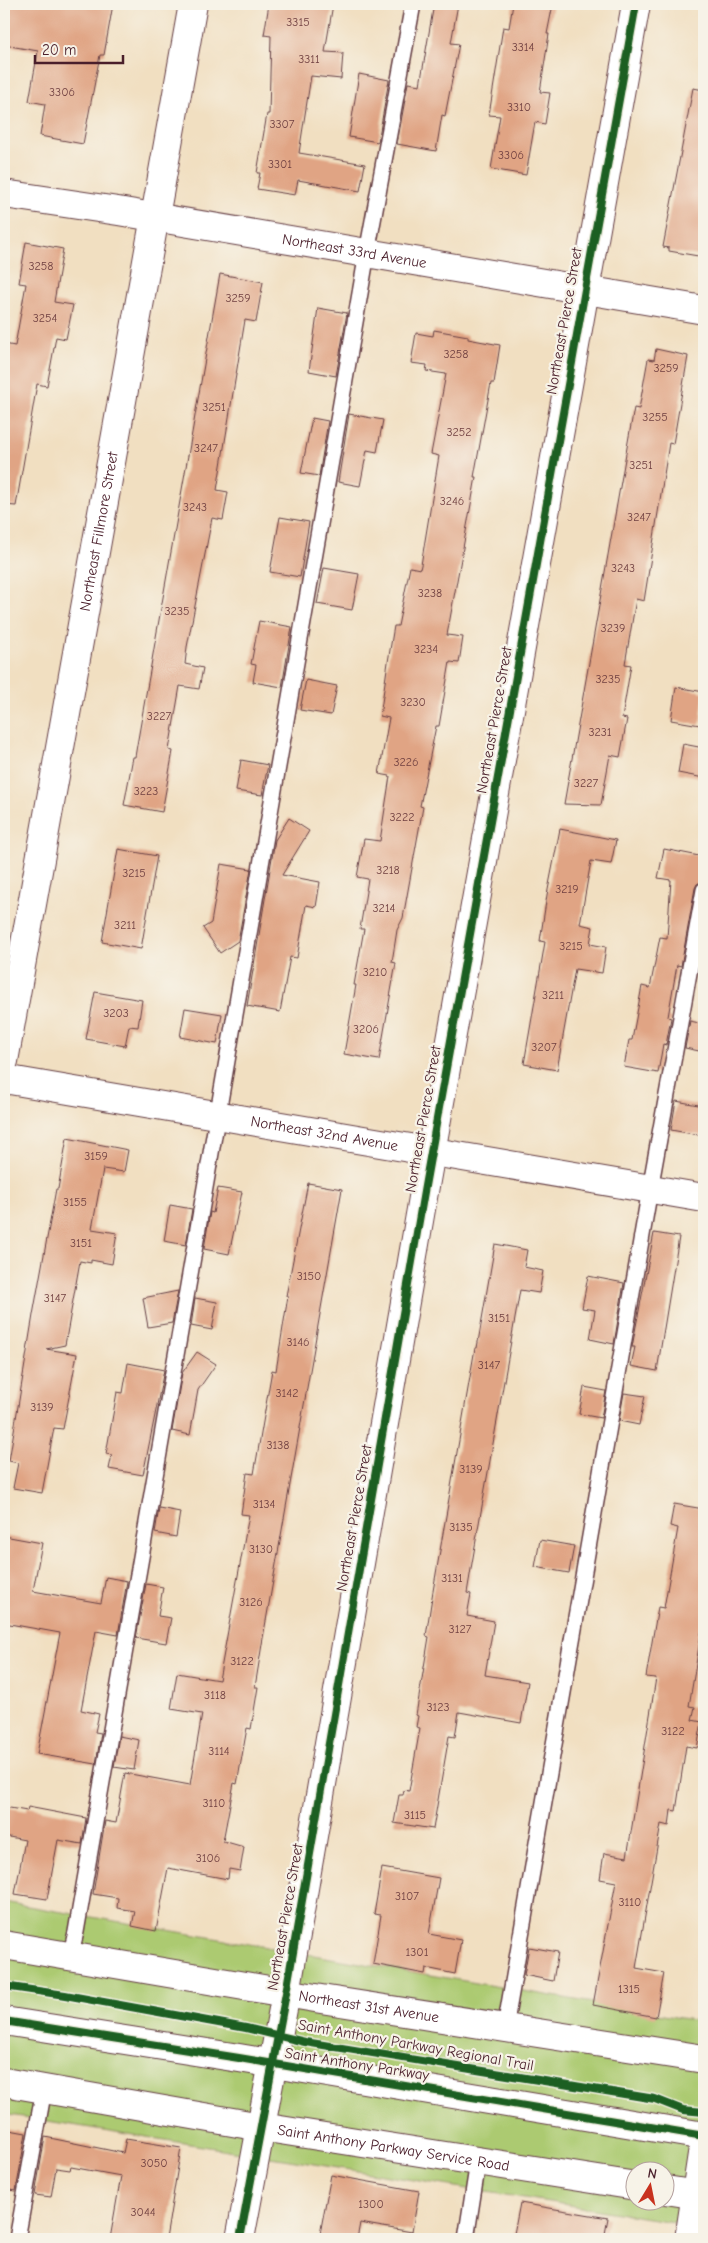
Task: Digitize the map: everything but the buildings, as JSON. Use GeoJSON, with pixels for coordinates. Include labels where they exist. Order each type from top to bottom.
{"type":"FeatureCollection","features":[{"type":"Feature","properties":{"kind":"street","name":"Northeast Fillmore Street"},"geometry":{"type":"LineString","coordinates":[[4,1061],[193,4]]}},
{"type":"Feature","properties":{"kind":"street","name":"Northeast Pierce Street"},"geometry":{"type":"LineString","coordinates":[[240,2239],[286,1993],[432,1151],[636,4]]}},
{"type":"Feature","properties":{"kind":"street","name":"Northeast 33rd Avenue"},"geometry":{"type":"LineString","coordinates":[[4,194],[704,310]]}},
{"type":"Feature","properties":{"kind":"street","name":"Northeast 32nd Avenue"},"geometry":{"type":"LineString","coordinates":[[4,1079],[704,1198]]}},
{"type":"Feature","properties":{"kind":"street","name":"Northeast 31st Avenue"},"geometry":{"type":"LineString","coordinates":[[4,1945],[286,1993],[704,2059]]}},
{"type":"Feature","properties":{"kind":"street","name":"Saint Anthony Parkway"},"geometry":{"type":"LineString","coordinates":[[4,2021],[704,2136]]}},
{"type":"Feature","properties":{"kind":"street","name":"Saint Anthony Parkway Service Road"},"geometry":{"type":"LineString","coordinates":[[4,2082],[261,2127],[626,2184]]}},
{"type":"Feature","properties":{"kind":"street"},"geometry":{"type":"LineString","coordinates":[[689,2239],[701,2196],[704,2141]]}},
{"type":"Feature","properties":{"kind":"street"},"geometry":{"type":"LineString","coordinates":[[676,2192],[701,2196]]}},
{"type":"Feature","properties":{"kind":"lane"},"geometry":{"type":"LineString","coordinates":[[70,1957],[76,1932],[367,253],[413,4]]}},
{"type":"Feature","properties":{"kind":"lane"},"geometry":{"type":"LineString","coordinates":[[505,2028],[650,1189],[704,890]]}},
{"type":"Feature","properties":{"kind":"lane"},"geometry":{"type":"LineString","coordinates":[[17,2239],[44,2089]]}},
{"type":"Feature","properties":{"kind":"lane"},"geometry":{"type":"LineString","coordinates":[[466,2239],[478,2162]]}},
{"type":"Feature","properties":{"kind":"green space"},"geometry":{"type":"Polygon","coordinates":[[[4,1902],[704,2022],[704,2227],[4,2114],[4,1902]]]}},
{"type":"Feature","properties":{"kind":"cycle path"},"geometry":{"type":"LineString","coordinates":[[240,2239],[286,1993],[425,1186],[636,4]]}},
{"type":"Feature","properties":{"kind":"cycle path","name":"Saint Anthony Parkway Regional Trail"},"geometry":{"type":"LineString","coordinates":[[4,1986],[65,1995],[246,2028],[305,2042],[655,2099],[683,2110],[704,2112]]}},
{"type":"Feature","properties":{"kind":"cycle path"},"geometry":{"type":"LineString","coordinates":[[4,2021],[239,2058],[704,2136]]}}]}
